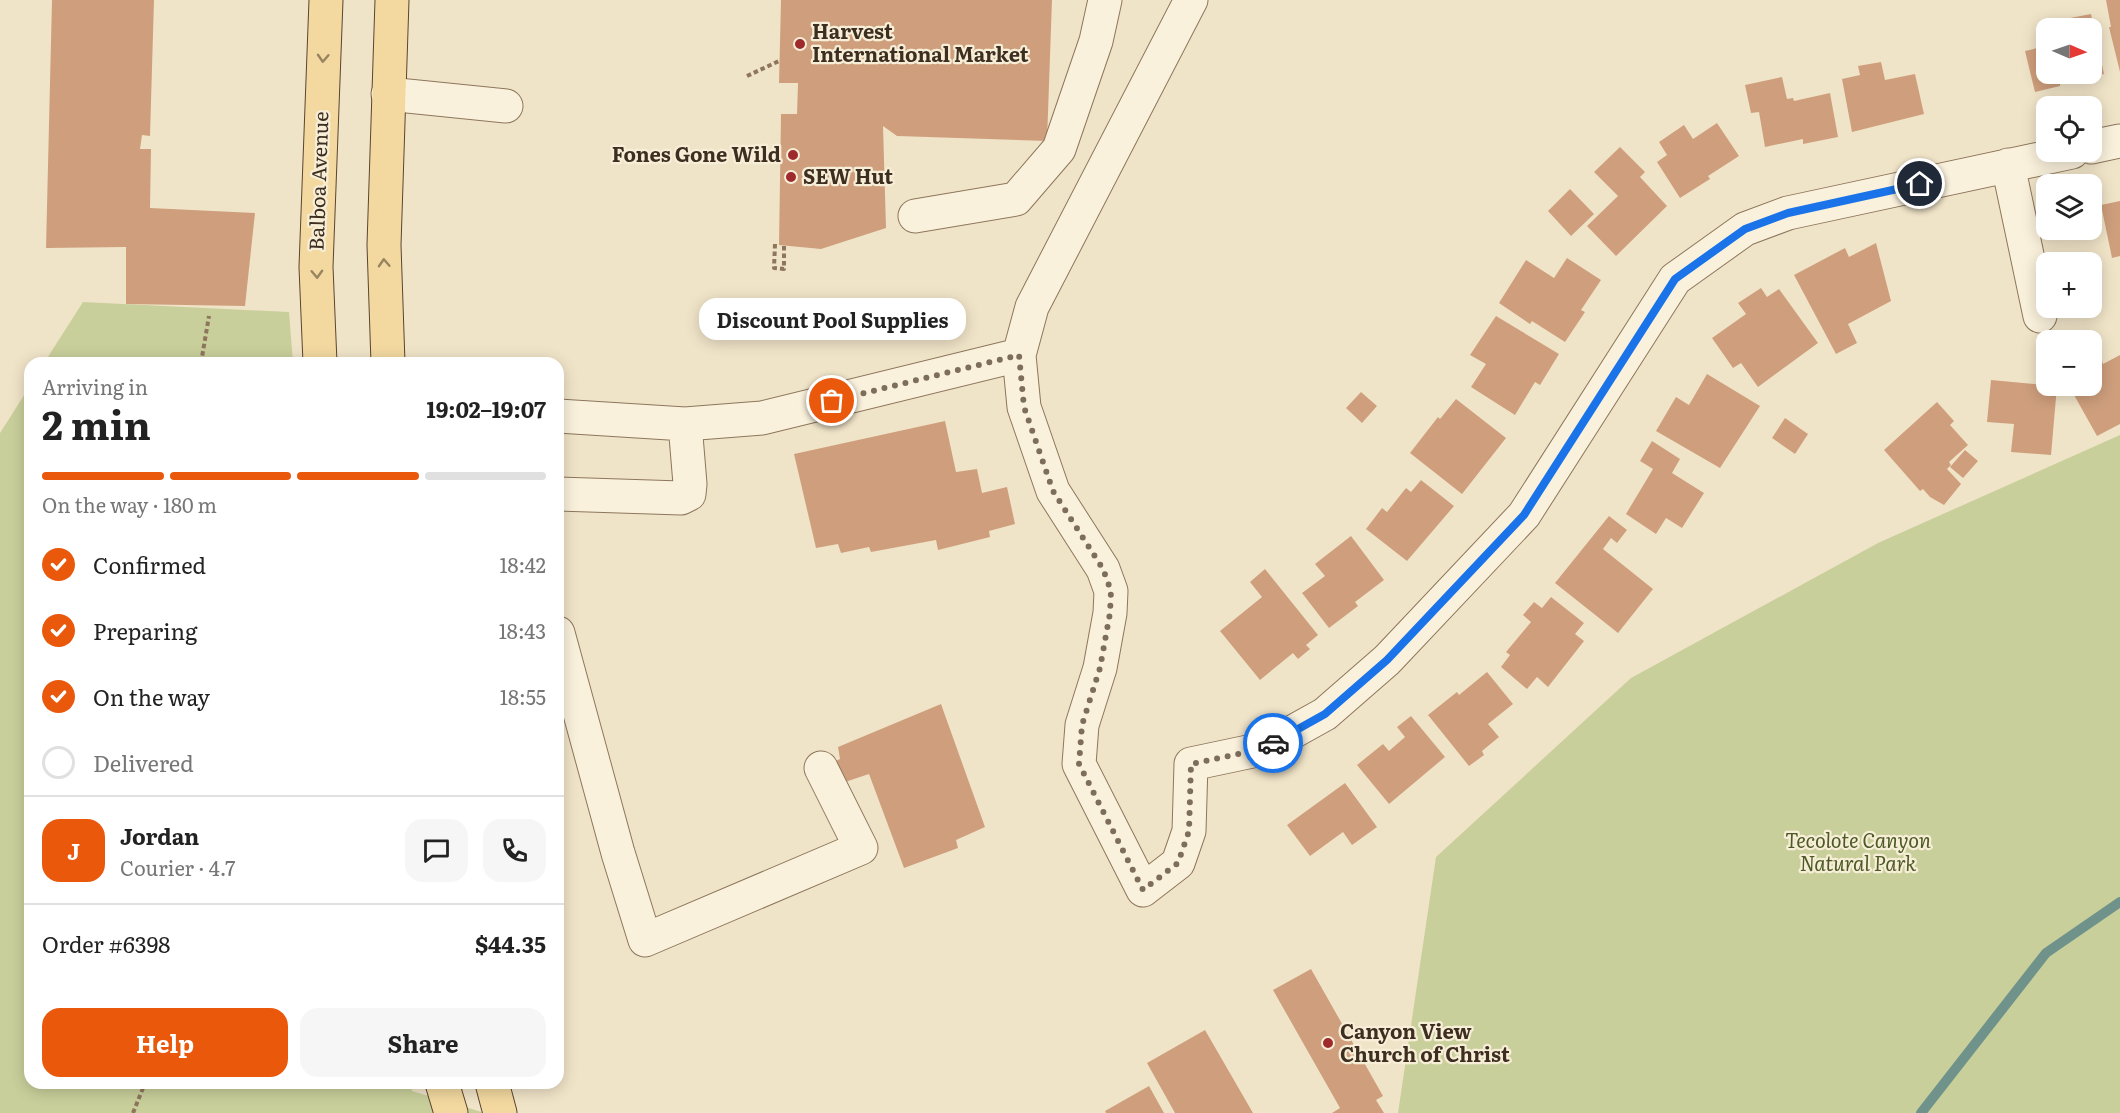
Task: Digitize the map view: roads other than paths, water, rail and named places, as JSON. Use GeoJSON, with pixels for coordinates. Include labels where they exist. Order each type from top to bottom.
{"type":"FeatureCollection","features":[{"type":"Feature","properties":{"kind":"main road","name":"Balboa Avenue"},"geometry":{"type":"LineString","coordinates":[[320,357],[316,267],[326,0]]}},
{"type":"Feature","properties":{"kind":"main road"},"geometry":{"type":"LineString","coordinates":[[388,357],[384,245],[392,0]]}},
{"type":"Feature","properties":{"kind":"main road"},"geometry":{"type":"LineString","coordinates":[[387,311],[406,357]]}},
{"type":"Feature","properties":{"kind":"main road"},"geometry":{"type":"LineString","coordinates":[[444,1089],[451,1113]]}},
{"type":"Feature","properties":{"kind":"main road"},"geometry":{"type":"LineString","coordinates":[[494,1089],[501,1113]]}},
{"type":"Feature","properties":{"kind":"street"},"geometry":{"type":"LineString","coordinates":[[915,216],[1016,199],[1059,149],[1096,41],[1105,0]]}},
{"type":"Feature","properties":{"kind":"street"},"geometry":{"type":"LineString","coordinates":[[1191,0],[1115,151],[1032,307],[1019,355],[1024,407],[1053,491],[1103,569],[1111,591],[1110,613],[1100,668],[1082,725],[1079,764],[1143,890],[1178,863],[1189,831],[1191,764],[1262,749],[1325,714],[1387,660],[1524,515],[1675,279],[1745,229],[1788,213],[2036,159]]}},
{"type":"Feature","properties":{"kind":"street"},"geometry":{"type":"LineString","coordinates":[[388,94],[506,106]]}},
{"type":"Feature","properties":{"kind":"street"},"geometry":{"type":"LineString","coordinates":[[2102,145],[2120,141]]}},
{"type":"Feature","properties":{"kind":"street"},"geometry":{"type":"LineString","coordinates":[[2008,165],[2036,297]]}},
{"type":"Feature","properties":{"kind":"street"},"geometry":{"type":"LineString","coordinates":[[564,416],[685,424],[762,418],[1019,355]]}},
{"type":"Feature","properties":{"kind":"street"},"geometry":{"type":"LineString","coordinates":[[564,494],[681,498],[689,494],[685,424]]}},
{"type":"Feature","properties":{"kind":"street"},"geometry":{"type":"LineString","coordinates":[[564,655],[618,853],[645,940],[861,848],[821,768]]}},
{"type":"Feature","properties":{"kind":"waterway"},"geometry":{"type":"LineString","coordinates":[[1921,1113],[2046,953],[2120,902]]}},
{"type":"Feature","properties":{"kind":"place","name":"Harvest International Market"},"geometry":{"type":"Point","coordinates":[800,44]}},
{"type":"Feature","properties":{"kind":"place","name":"Fones Gone Wild"},"geometry":{"type":"Point","coordinates":[793,155]}},
{"type":"Feature","properties":{"kind":"place","name":"SEW Hut"},"geometry":{"type":"Point","coordinates":[791,177]}},
{"type":"Feature","properties":{"kind":"place","name":"Discount Pool Supplies"},"geometry":{"type":"Point","coordinates":[832,401]}},
{"type":"Feature","properties":{"kind":"place","name":"Canyon View Church of Christ"},"geometry":{"type":"Point","coordinates":[1328,1043]}},
{"type":"Feature","properties":{"kind":"park label","name":"Tecolote Canyon Natural Park"},"geometry":{"type":"Point","coordinates":[1858,852]}}]}
